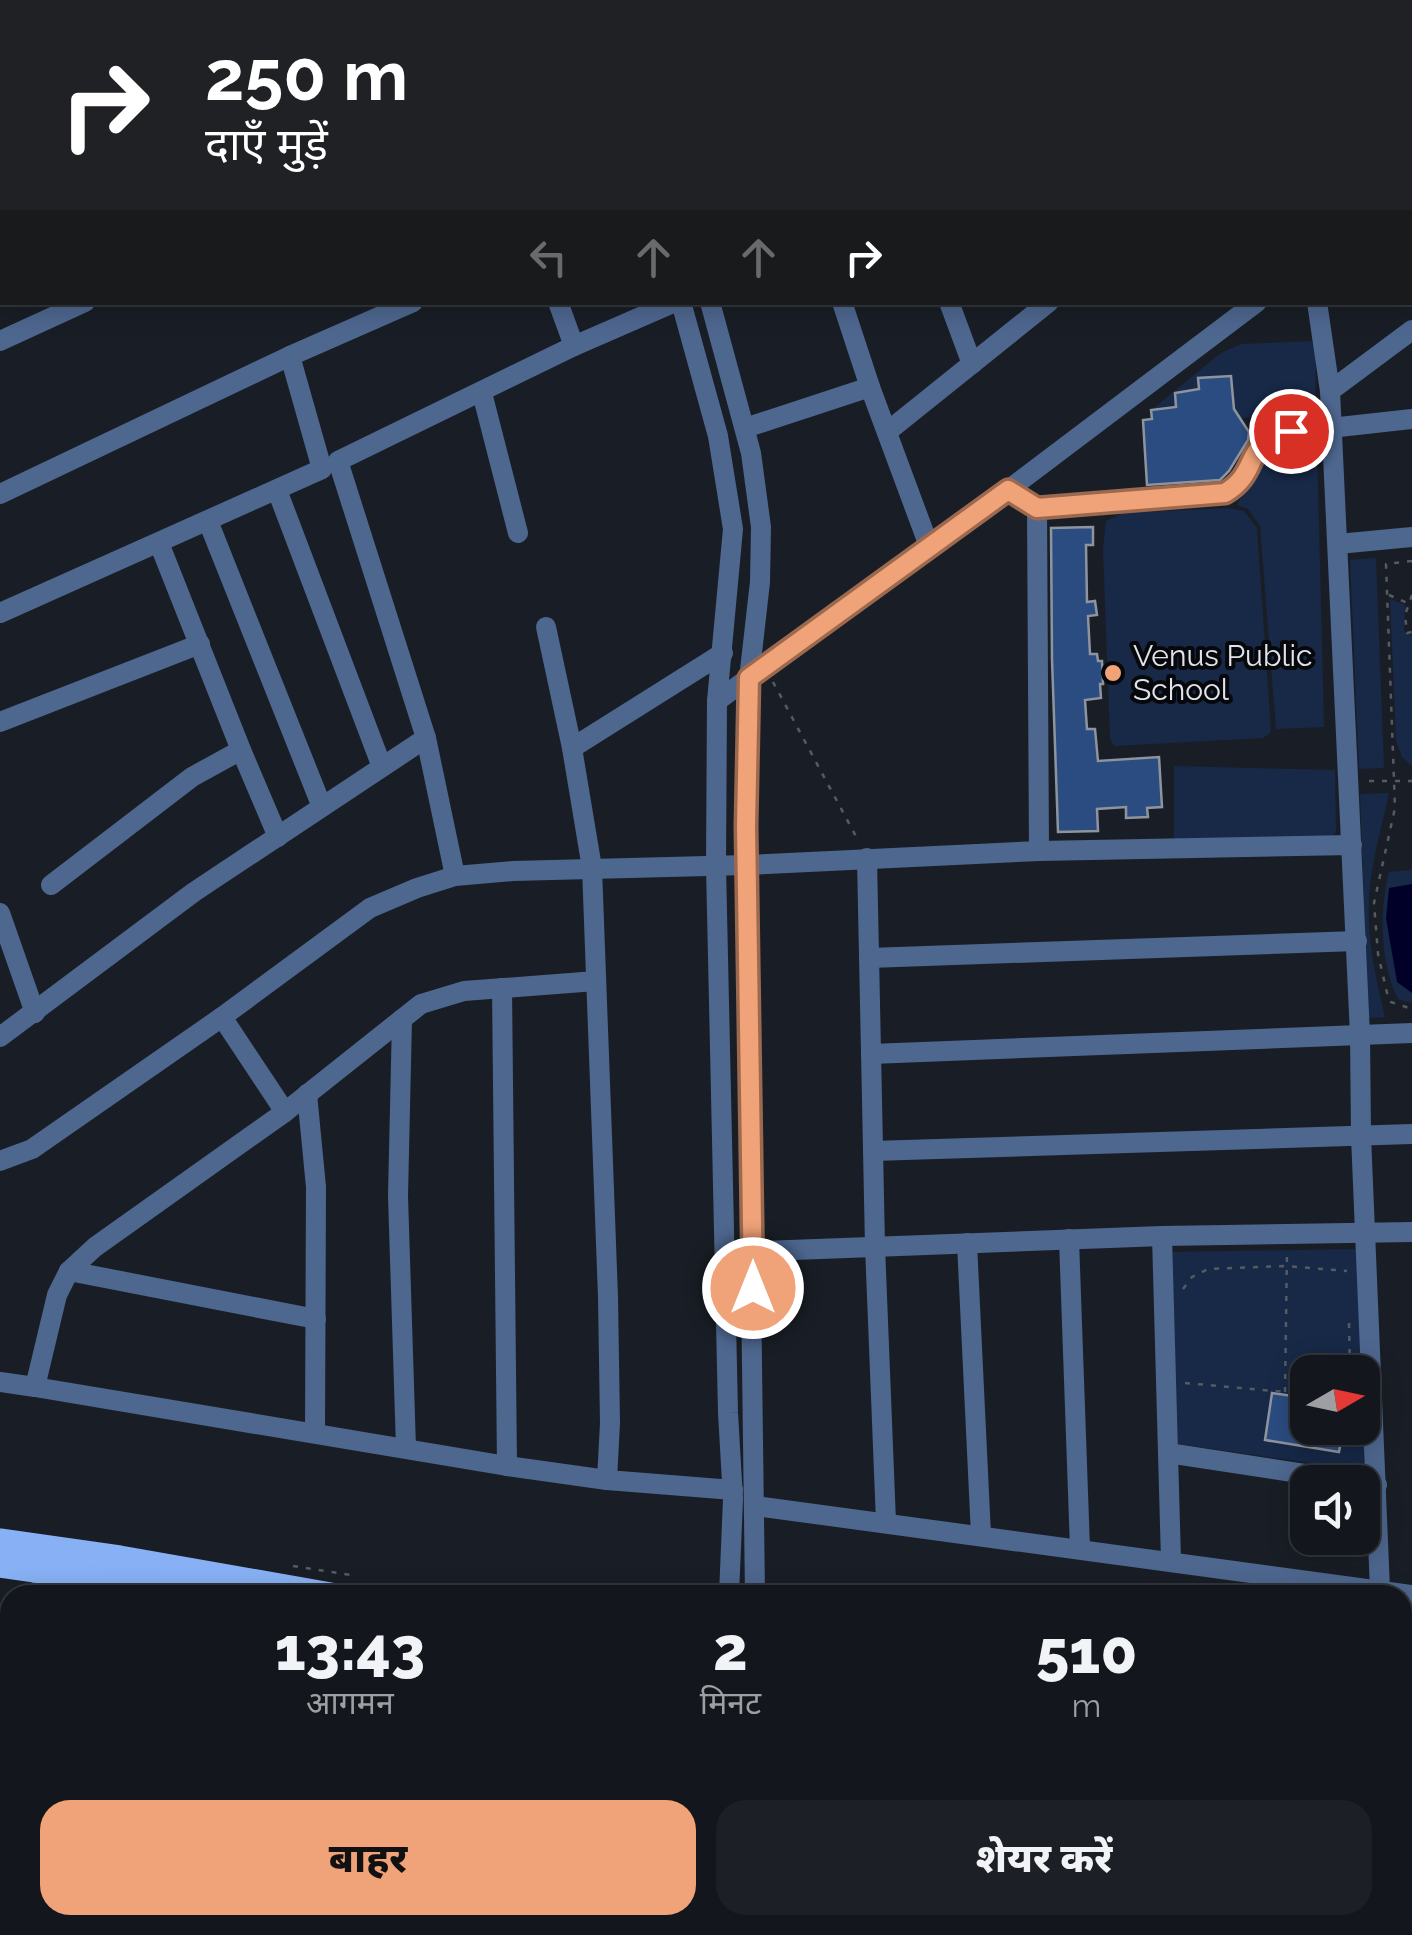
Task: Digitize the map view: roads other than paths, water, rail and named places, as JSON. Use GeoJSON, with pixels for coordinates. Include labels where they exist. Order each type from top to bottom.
{"type":"FeatureCollection","features":[{"type":"Feature","properties":{"kind":"main road"},"geometry":{"type":"LineString","coordinates":[[0,1541],[45,1572]]}},
{"type":"Feature","properties":{"kind":"main road"},"geometry":{"type":"LineString","coordinates":[[0,1565],[177,1585]]}},
{"type":"Feature","properties":{"kind":"street"},"geometry":{"type":"LineString","coordinates":[[0,341],[78,305]]}},
{"type":"Feature","properties":{"kind":"street"},"geometry":{"type":"LineString","coordinates":[[0,494],[290,356],[370,311],[399,305]]}},
{"type":"Feature","properties":{"kind":"street"},"geometry":{"type":"LineString","coordinates":[[559,305],[574,346]]}},
{"type":"Feature","properties":{"kind":"street"},"geometry":{"type":"LineString","coordinates":[[0,613],[277,490],[574,346],[671,305]]}},
{"type":"Feature","properties":{"kind":"street"},"geometry":{"type":"LineString","coordinates":[[679,305],[718,436],[732,529],[718,700],[716,866],[733,1490],[728,1585]]}},
{"type":"Feature","properties":{"kind":"street"},"geometry":{"type":"LineString","coordinates":[[711,305],[746,428],[757,490],[762,557],[746,865],[755,1585]]}},
{"type":"Feature","properties":{"kind":"street"},"geometry":{"type":"LineString","coordinates":[[843,305],[929,546]]}},
{"type":"Feature","properties":{"kind":"street"},"geometry":{"type":"LineString","coordinates":[[951,305],[972,364]]}},
{"type":"Feature","properties":{"kind":"street"},"geometry":{"type":"LineString","coordinates":[[887,432],[1045,305]]}},
{"type":"Feature","properties":{"kind":"street"},"geometry":{"type":"LineString","coordinates":[[718,700],[1008,490],[1253,305]]}},
{"type":"Feature","properties":{"kind":"street"},"geometry":{"type":"LineString","coordinates":[[1316,305],[1332,427],[1357,941],[1361,1136],[1376,1465]]}},
{"type":"Feature","properties":{"kind":"street"},"geometry":{"type":"LineString","coordinates":[[1330,391],[1412,330]]}},
{"type":"Feature","properties":{"kind":"street"},"geometry":{"type":"LineString","coordinates":[[290,356],[426,738],[455,876]]}},
{"type":"Feature","properties":{"kind":"street"},"geometry":{"type":"LineString","coordinates":[[746,428],[870,387]]}},
{"type":"Feature","properties":{"kind":"street"},"geometry":{"type":"LineString","coordinates":[[482,393],[518,534]]}},
{"type":"Feature","properties":{"kind":"street"},"geometry":{"type":"LineString","coordinates":[[1008,490],[1037,508],[1225,493],[1245,476],[1266,438],[1291,431],[1412,419]]}},
{"type":"Feature","properties":{"kind":"street"},"geometry":{"type":"LineString","coordinates":[[277,490],[382,766]]}},
{"type":"Feature","properties":{"kind":"street"},"geometry":{"type":"LineString","coordinates":[[1037,508],[1039,851]]}},
{"type":"Feature","properties":{"kind":"street"},"geometry":{"type":"LineString","coordinates":[[208,521],[322,808]]}},
{"type":"Feature","properties":{"kind":"street"},"geometry":{"type":"LineString","coordinates":[[1338,544],[1412,537]]}},
{"type":"Feature","properties":{"kind":"street"},"geometry":{"type":"LineString","coordinates":[[159,543],[278,837]]}},
{"type":"Feature","properties":{"kind":"street"},"geometry":{"type":"LineString","coordinates":[[546,627],[592,868],[608,1314],[607,1480]]}},
{"type":"Feature","properties":{"kind":"street"},"geometry":{"type":"LineString","coordinates":[[0,722],[200,644]]}},
{"type":"Feature","properties":{"kind":"street"},"geometry":{"type":"LineString","coordinates":[[572,748],[724,653]]}},
{"type":"Feature","properties":{"kind":"street"},"geometry":{"type":"LineString","coordinates":[[0,1037],[194,892],[426,738]]}},
{"type":"Feature","properties":{"kind":"street"},"geometry":{"type":"LineString","coordinates":[[51,885],[192,777],[241,750]]}},
{"type":"Feature","properties":{"kind":"street"},"geometry":{"type":"LineString","coordinates":[[0,1160],[32,1149],[370,908],[455,876],[1039,851],[1352,845]]}},
{"type":"Feature","properties":{"kind":"street"},"geometry":{"type":"LineString","coordinates":[[867,858],[875,1246],[886,1522]]}},
{"type":"Feature","properties":{"kind":"street"},"geometry":{"type":"LineString","coordinates":[[0,913],[35,1012]]}},
{"type":"Feature","properties":{"kind":"street"},"geometry":{"type":"LineString","coordinates":[[869,958],[1357,941]]}},
{"type":"Feature","properties":{"kind":"street"},"geometry":{"type":"LineString","coordinates":[[35,1386],[57,1295],[68,1271],[285,1112],[421,1004],[464,991],[596,981]]}},
{"type":"Feature","properties":{"kind":"street"},"geometry":{"type":"LineString","coordinates":[[502,988],[507,1466]]}},
{"type":"Feature","properties":{"kind":"street"},"geometry":{"type":"LineString","coordinates":[[222,1017],[285,1112]]}},
{"type":"Feature","properties":{"kind":"street"},"geometry":{"type":"LineString","coordinates":[[402,1019],[398,1196],[406,1448]]}},
{"type":"Feature","properties":{"kind":"street"},"geometry":{"type":"LineString","coordinates":[[871,1054],[1412,1033]]}},
{"type":"Feature","properties":{"kind":"street"},"geometry":{"type":"LineString","coordinates":[[307,1094],[316,1187],[314,1432]]}},
{"type":"Feature","properties":{"kind":"street"},"geometry":{"type":"LineString","coordinates":[[873,1151],[1412,1134]]}},
{"type":"Feature","properties":{"kind":"street"},"geometry":{"type":"LineString","coordinates":[[726,1253],[1162,1236],[1412,1232]]}},
{"type":"Feature","properties":{"kind":"street"},"geometry":{"type":"LineString","coordinates":[[1162,1236],[1171,1562]]}},
{"type":"Feature","properties":{"kind":"street"},"geometry":{"type":"LineString","coordinates":[[1069,1239],[1080,1549]]}},
{"type":"Feature","properties":{"kind":"street"},"geometry":{"type":"LineString","coordinates":[[967,1243],[981,1535]]}},
{"type":"Feature","properties":{"kind":"street"},"geometry":{"type":"LineString","coordinates":[[68,1271],[316,1319]]}},
{"type":"Feature","properties":{"kind":"street"},"geometry":{"type":"LineString","coordinates":[[0,1382],[507,1466],[607,1480],[733,1490]]}},
{"type":"Feature","properties":{"kind":"street"},"geometry":{"type":"LineString","coordinates":[[1168,1453],[1290,1471]]}},
{"type":"Feature","properties":{"kind":"street"},"geometry":{"type":"LineString","coordinates":[[756,1506],[1171,1562],[1292,1585]]}},
{"type":"Feature","properties":{"kind":"street"},"geometry":{"type":"LineString","coordinates":[[1379,1555],[1380,1585]]}},
{"type":"Feature","properties":{"kind":"place","name":"Venus Public School"},"geometry":{"type":"Point","coordinates":[1113,673]}}]}
